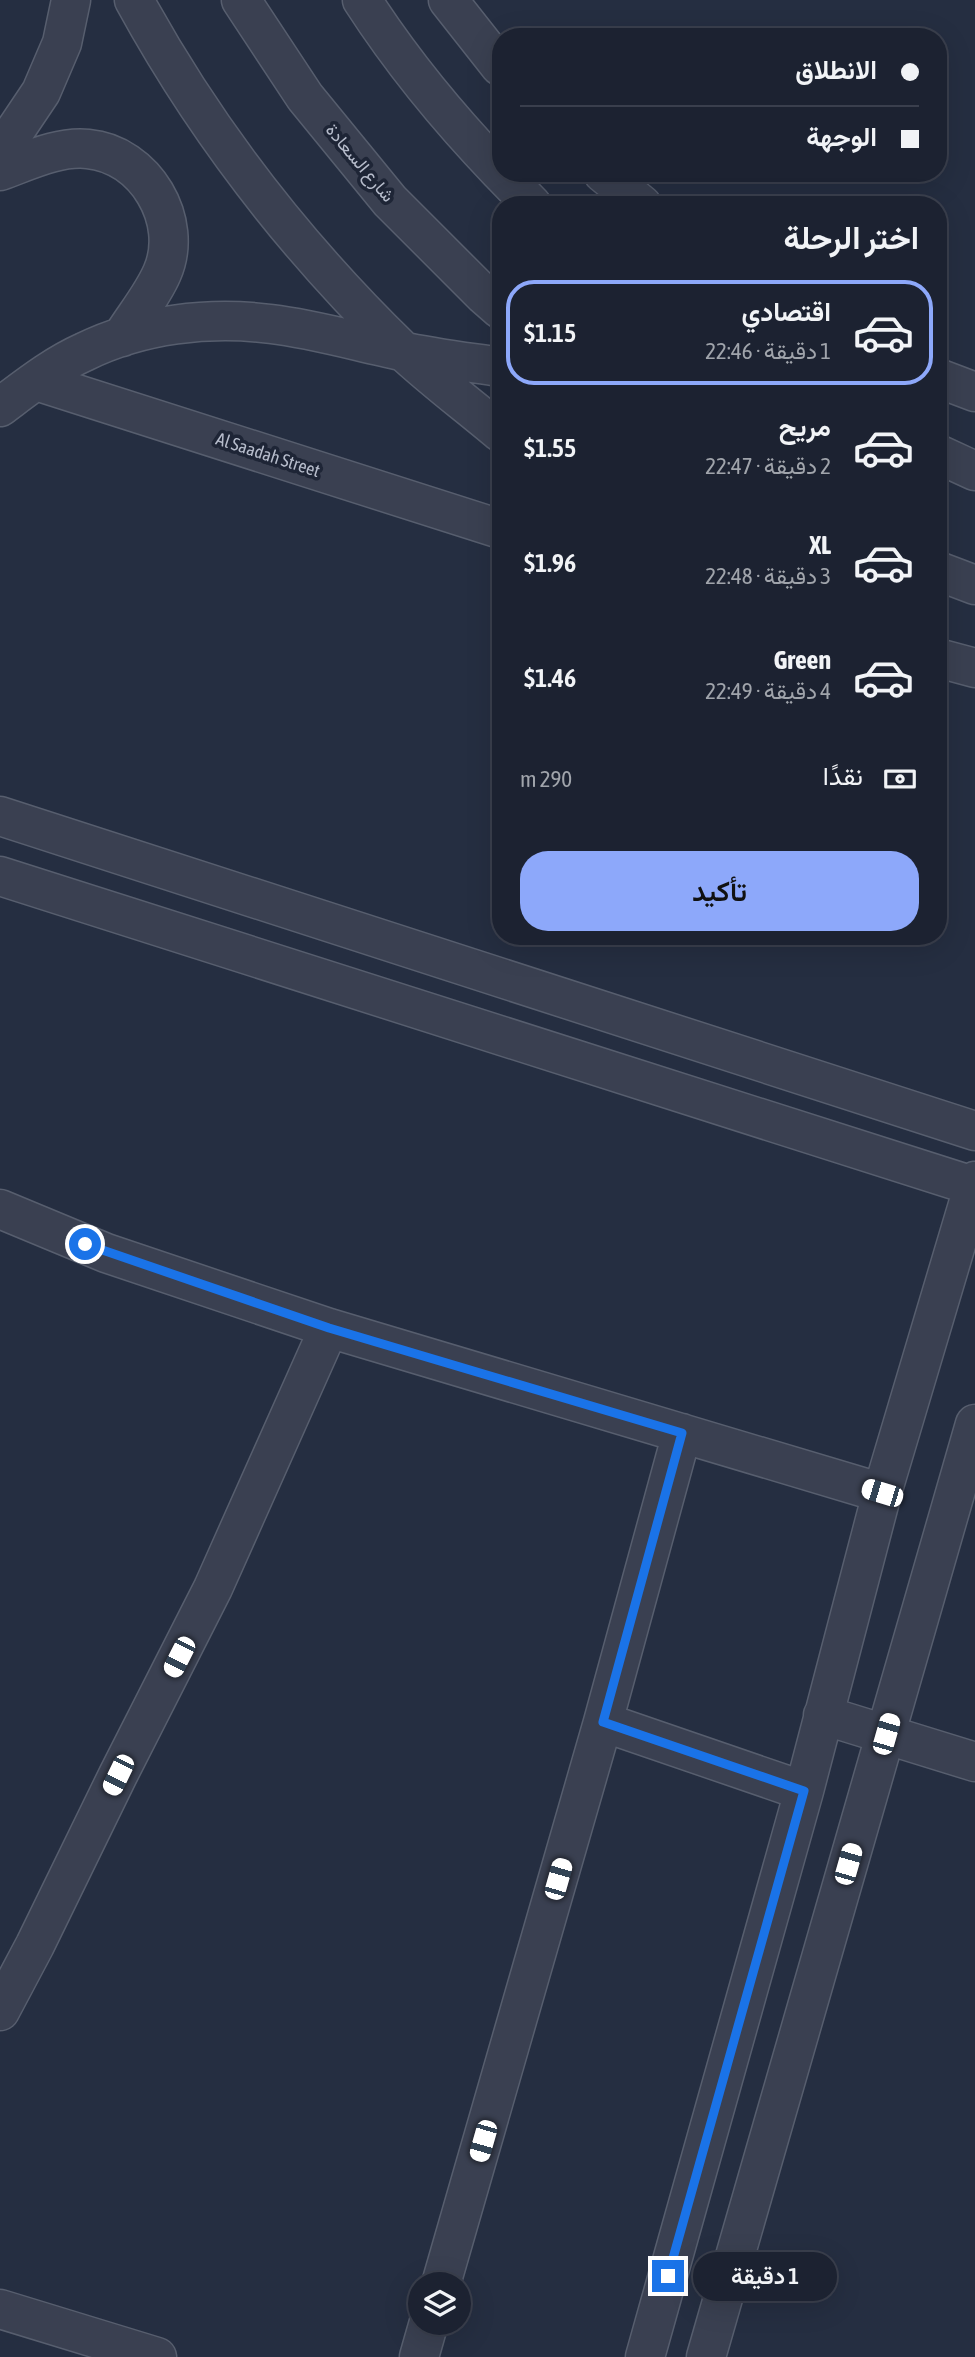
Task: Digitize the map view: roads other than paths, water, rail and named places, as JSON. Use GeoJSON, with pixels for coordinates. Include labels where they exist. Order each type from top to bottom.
{"type":"FeatureCollection","features":[{"type":"Feature","properties":{"kind":"street"},"geometry":{"type":"LineString","coordinates":[[0,153],[41,92],[62,43],[71,0]]}},
{"type":"Feature","properties":{"kind":"street"},"geometry":{"type":"LineString","coordinates":[[134,0],[223,145],[310,255],[404,352],[492,425]]}},
{"type":"Feature","properties":{"kind":"street","name":"شارع السعادة"},"geometry":{"type":"LineString","coordinates":[[241,0],[305,97],[390,201],[492,302]]}},
{"type":"Feature","properties":{"kind":"street"},"geometry":{"type":"LineString","coordinates":[[362,0],[385,37],[463,133],[492,164]]}},
{"type":"Feature","properties":{"kind":"street"},"geometry":{"type":"LineString","coordinates":[[448,0],[492,56]]}},
{"type":"Feature","properties":{"kind":"street"},"geometry":{"type":"LineString","coordinates":[[0,171],[62,150],[89,149],[116,157],[138,171],[156,193],[166,218],[168,245],[163,272],[122,337]]}},
{"type":"Feature","properties":{"kind":"street"},"geometry":{"type":"LineString","coordinates":[[510,182],[523,196]]}},
{"type":"Feature","properties":{"kind":"street"},"geometry":{"type":"LineString","coordinates":[[614,182],[631,196]]}},
{"type":"Feature","properties":{"kind":"street"},"geometry":{"type":"LineString","coordinates":[[0,407],[53,368],[86,350],[159,327],[197,322],[272,324],[404,352],[492,366]]}},
{"type":"Feature","properties":{"kind":"street","name":"Al Saadah Street"},"geometry":{"type":"LineString","coordinates":[[36,381],[492,526]]}},
{"type":"Feature","properties":{"kind":"street"},"geometry":{"type":"LineString","coordinates":[[947,382],[975,393]]}},
{"type":"Feature","properties":{"kind":"street"},"geometry":{"type":"LineString","coordinates":[[947,458],[975,471]]}},
{"type":"Feature","properties":{"kind":"street"},"geometry":{"type":"LineString","coordinates":[[947,574],[975,585]]}},
{"type":"Feature","properties":{"kind":"street"},"geometry":{"type":"LineString","coordinates":[[947,660],[975,668]]}},
{"type":"Feature","properties":{"kind":"street"},"geometry":{"type":"LineString","coordinates":[[0,816],[975,1131]]}},
{"type":"Feature","properties":{"kind":"street"},"geometry":{"type":"LineString","coordinates":[[0,876],[974,1183],[882,1493],[804,1791],[645,2357]]}},
{"type":"Feature","properties":{"kind":"street"},"geometry":{"type":"LineString","coordinates":[[0,1209],[106,1253],[329,1328],[882,1493]]}},
{"type":"Feature","properties":{"kind":"street"},"geometry":{"type":"LineString","coordinates":[[0,2011],[213,1588],[329,1328]]}},
{"type":"Feature","properties":{"kind":"street"},"geometry":{"type":"LineString","coordinates":[[706,2357],[975,1424]]}},
{"type":"Feature","properties":{"kind":"street"},"geometry":{"type":"LineString","coordinates":[[444,2272],[603,1722],[682,1433]]}},
{"type":"Feature","properties":{"kind":"street"},"geometry":{"type":"LineString","coordinates":[[823,1715],[975,1762]]}},
{"type":"Feature","properties":{"kind":"street"},"geometry":{"type":"LineString","coordinates":[[603,1722],[804,1791]]}},
{"type":"Feature","properties":{"kind":"street"},"geometry":{"type":"LineString","coordinates":[[0,2309],[158,2357]]}},
{"type":"Feature","properties":{"kind":"street"},"geometry":{"type":"LineString","coordinates":[[419,2357],[425,2335]]}}]}
